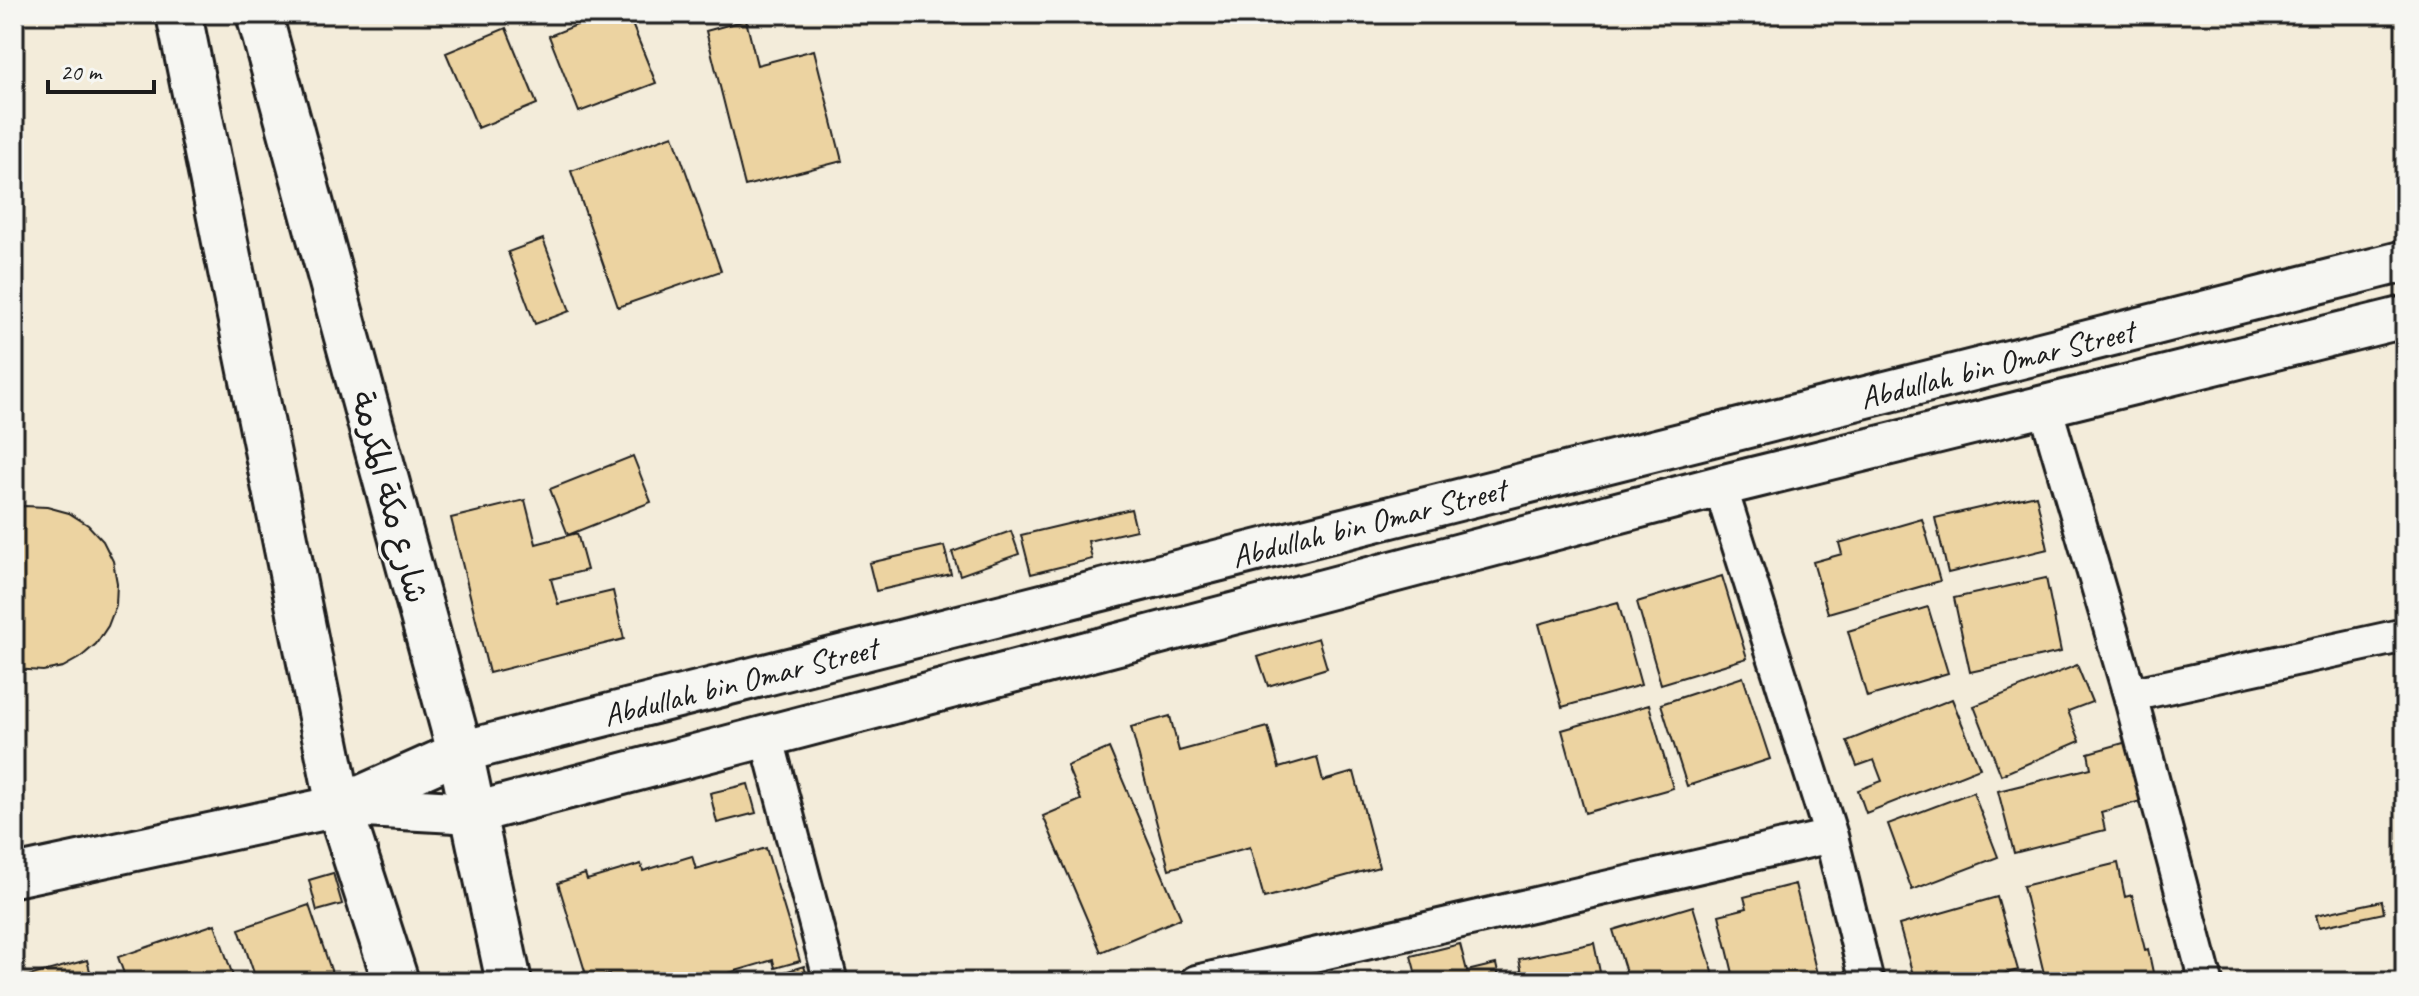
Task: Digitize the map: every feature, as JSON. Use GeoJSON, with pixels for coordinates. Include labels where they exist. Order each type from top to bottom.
{"type":"FeatureCollection","features":[{"type":"Feature","properties":{"kind":"main road"},"geometry":{"type":"LineString","coordinates":[[179,14],[339,806],[396,982]]}},
{"type":"Feature","properties":{"kind":"main road","name":"شارع مكة المكرمة"},"geometry":{"type":"LineString","coordinates":[[259,14],[460,752],[509,982]]}},
{"type":"Feature","properties":{"kind":"street","name":"Abdullah bin Omar Street"},"geometry":{"type":"LineString","coordinates":[[14,876],[339,806],[460,752],[2405,261]]}},
{"type":"Feature","properties":{"kind":"street","name":"Abdullah bin Omar Street"},"geometry":{"type":"LineString","coordinates":[[339,806],[474,813],[1720,486],[2405,317]]}},
{"type":"Feature","properties":{"kind":"street"},"geometry":{"type":"LineString","coordinates":[[2045,406],[2130,695],[2206,982]]}},
{"type":"Feature","properties":{"kind":"street"},"geometry":{"type":"LineString","coordinates":[[1720,486],[1831,836],[1867,982]]}},
{"type":"Feature","properties":{"kind":"street"},"geometry":{"type":"LineString","coordinates":[[1039,605],[1054,660]]}},
{"type":"Feature","properties":{"kind":"street"},"geometry":{"type":"LineString","coordinates":[[2130,695],[2405,635]]}},
{"type":"Feature","properties":{"kind":"street"},"geometry":{"type":"LineString","coordinates":[[766,735],[831,982]]}},
{"type":"Feature","properties":{"kind":"street"},"geometry":{"type":"LineString","coordinates":[[1196,982],[1831,836]]}},
{"type":"Feature","properties":{"kind":"building"},"geometry":{"type":"Polygon","coordinates":[[[604,14],[628,14],[656,83],[579,112],[549,36],[604,14]]]}},
{"type":"Feature","properties":{"kind":"building"},"geometry":{"type":"Polygon","coordinates":[[[746,20],[757,65],[814,50],[842,161],[745,186],[706,31],[746,20]]]}},
{"type":"Feature","properties":{"kind":"building"},"geometry":{"type":"Polygon","coordinates":[[[506,28],[537,104],[478,128],[446,53],[506,28]]]}},
{"type":"Feature","properties":{"kind":"building"},"geometry":{"type":"Polygon","coordinates":[[[673,135],[721,271],[618,307],[571,171],[673,135]]]}},
{"type":"Feature","properties":{"kind":"building"},"geometry":{"type":"Polygon","coordinates":[[[543,239],[570,311],[535,324],[508,252],[543,239]]]}},
{"type":"Feature","properties":{"kind":"building"},"geometry":{"type":"Polygon","coordinates":[[[633,456],[651,502],[568,535],[550,489],[633,456]]]}},
{"type":"Feature","properties":{"kind":"building"},"geometry":{"type":"Polygon","coordinates":[[[2036,495],[2048,549],[1948,573],[1935,518],[2036,495]]]}},
{"type":"Feature","properties":{"kind":"building"},"geometry":{"type":"Polygon","coordinates":[[[525,500],[536,544],[577,533],[587,570],[551,579],[558,604],[613,591],[624,639],[489,673],[451,518],[525,500]]]}},
{"type":"Feature","properties":{"kind":"building"},"geometry":{"type":"Polygon","coordinates":[[[47,507],[69,513],[88,525],[103,541],[113,561],[117,583],[116,605],[108,626],[96,644],[63,667],[43,671],[14,669],[14,509],[47,507]]]}},
{"type":"Feature","properties":{"kind":"building"},"geometry":{"type":"Polygon","coordinates":[[[1131,509],[1136,530],[1088,541],[1092,559],[1031,574],[1021,535],[1131,509]]]}},
{"type":"Feature","properties":{"kind":"building"},"geometry":{"type":"Polygon","coordinates":[[[1922,519],[1940,581],[1828,613],[1813,562],[1842,554],[1839,543],[1922,519]]]}},
{"type":"Feature","properties":{"kind":"building"},"geometry":{"type":"Polygon","coordinates":[[[1011,531],[1019,554],[960,575],[952,552],[1011,531]]]}},
{"type":"Feature","properties":{"kind":"building"},"geometry":{"type":"Polygon","coordinates":[[[944,546],[951,574],[876,591],[869,563],[944,546]]]}},
{"type":"Feature","properties":{"kind":"building"},"geometry":{"type":"Polygon","coordinates":[[[1722,576],[1747,658],[1661,684],[1637,602],[1722,576]]]}},
{"type":"Feature","properties":{"kind":"building"},"geometry":{"type":"Polygon","coordinates":[[[2046,578],[2061,652],[1970,672],[1954,598],[2046,578]]]}},
{"type":"Feature","properties":{"kind":"building"},"geometry":{"type":"Polygon","coordinates":[[[1618,602],[1641,685],[1562,707],[1539,624],[1618,602]]]}},
{"type":"Feature","properties":{"kind":"building"},"geometry":{"type":"Polygon","coordinates":[[[1928,607],[1948,673],[1867,697],[1848,631],[1928,607]]]}},
{"type":"Feature","properties":{"kind":"building"},"geometry":{"type":"Polygon","coordinates":[[[1318,638],[1327,668],[1268,686],[1258,657],[1318,638]]]}},
{"type":"Feature","properties":{"kind":"building"},"geometry":{"type":"Polygon","coordinates":[[[2077,665],[2092,702],[2068,711],[2080,741],[2001,775],[1974,706],[2077,665]]]}},
{"type":"Feature","properties":{"kind":"building"},"geometry":{"type":"Polygon","coordinates":[[[1743,677],[1770,759],[1687,786],[1661,704],[1743,677]]]}},
{"type":"Feature","properties":{"kind":"building"},"geometry":{"type":"Polygon","coordinates":[[[1952,699],[1980,768],[1866,813],[1858,790],[1882,781],[1874,760],[1857,766],[1847,741],[1952,699]]]}},
{"type":"Feature","properties":{"kind":"building"},"geometry":{"type":"Polygon","coordinates":[[[1649,705],[1673,788],[1585,813],[1562,730],[1649,705]]]}},
{"type":"Feature","properties":{"kind":"building"},"geometry":{"type":"Polygon","coordinates":[[[1170,716],[1179,751],[1268,727],[1279,768],[1317,757],[1323,781],[1354,772],[1379,867],[1264,898],[1250,847],[1169,869],[1131,727],[1170,716]]]}},
{"type":"Feature","properties":{"kind":"building"},"geometry":{"type":"Polygon","coordinates":[[[2127,742],[2141,801],[2101,812],[2105,830],[2014,853],[1998,791],[2091,768],[2088,753],[2127,742]]]}},
{"type":"Feature","properties":{"kind":"building"},"geometry":{"type":"Polygon","coordinates":[[[1109,748],[1181,918],[1101,952],[1043,816],[1081,800],[1067,766],[1109,748]]]}},
{"type":"Feature","properties":{"kind":"building"},"geometry":{"type":"Polygon","coordinates":[[[748,784],[756,813],[717,823],[710,793],[748,784]]]}},
{"type":"Feature","properties":{"kind":"building"},"geometry":{"type":"Polygon","coordinates":[[[1973,792],[1998,857],[1912,890],[1888,824],[1973,792]]]}},
{"type":"Feature","properties":{"kind":"building"},"geometry":{"type":"Polygon","coordinates":[[[766,848],[800,961],[775,968],[773,960],[698,982],[611,982],[609,974],[588,981],[558,883],[585,874],[587,880],[641,864],[643,871],[692,856],[696,869],[766,848]]]}},
{"type":"Feature","properties":{"kind":"building"},"geometry":{"type":"Polygon","coordinates":[[[2118,863],[2125,897],[2132,895],[2155,982],[2046,982],[2023,886],[2118,863]]]}},
{"type":"Feature","properties":{"kind":"building"},"geometry":{"type":"Polygon","coordinates":[[[333,873],[342,904],[317,911],[309,880],[333,873]]]}},
{"type":"Feature","properties":{"kind":"building"},"geometry":{"type":"Polygon","coordinates":[[[1795,884],[1819,982],[1735,982],[1719,915],[1747,908],[1744,897],[1795,884]]]}},
{"type":"Feature","properties":{"kind":"building"},"geometry":{"type":"Polygon","coordinates":[[[1997,897],[2018,970],[1976,982],[1938,982],[1937,977],[1915,982],[1899,925],[1997,897]]]}},
{"type":"Feature","properties":{"kind":"building"},"geometry":{"type":"Polygon","coordinates":[[[2382,901],[2384,913],[2319,927],[2316,915],[2382,901]]]}},
{"type":"Feature","properties":{"kind":"building"},"geometry":{"type":"Polygon","coordinates":[[[309,905],[335,982],[257,982],[239,929],[309,905]]]}},
{"type":"Feature","properties":{"kind":"building"},"geometry":{"type":"Polygon","coordinates":[[[1693,906],[1716,982],[1629,982],[1613,930],[1693,906]]]}},
{"type":"Feature","properties":{"kind":"building"},"geometry":{"type":"Polygon","coordinates":[[[215,924],[235,982],[127,982],[118,957],[215,924]]]}},
{"type":"Feature","properties":{"kind":"building"},"geometry":{"type":"Polygon","coordinates":[[[1594,943],[1602,982],[1524,982],[1519,959],[1594,943]]]}},
{"type":"Feature","properties":{"kind":"building"},"geometry":{"type":"Polygon","coordinates":[[[1460,944],[1467,971],[1496,964],[1500,982],[1418,982],[1411,956],[1460,944]]]}},
{"type":"Feature","properties":{"kind":"building"},"geometry":{"type":"Polygon","coordinates":[[[87,960],[93,982],[14,982],[14,980],[87,960]]]}},
{"type":"Feature","properties":{"kind":"building"},"geometry":{"type":"Polygon","coordinates":[[[804,966],[809,982],[755,982],[755,981],[804,966]]]}},
{"type":"Feature","properties":{"kind":"building"},"geometry":{"type":"Polygon","coordinates":[[[2032,971],[2036,982],[2015,982],[2013,977],[2032,971]]]}}]}
